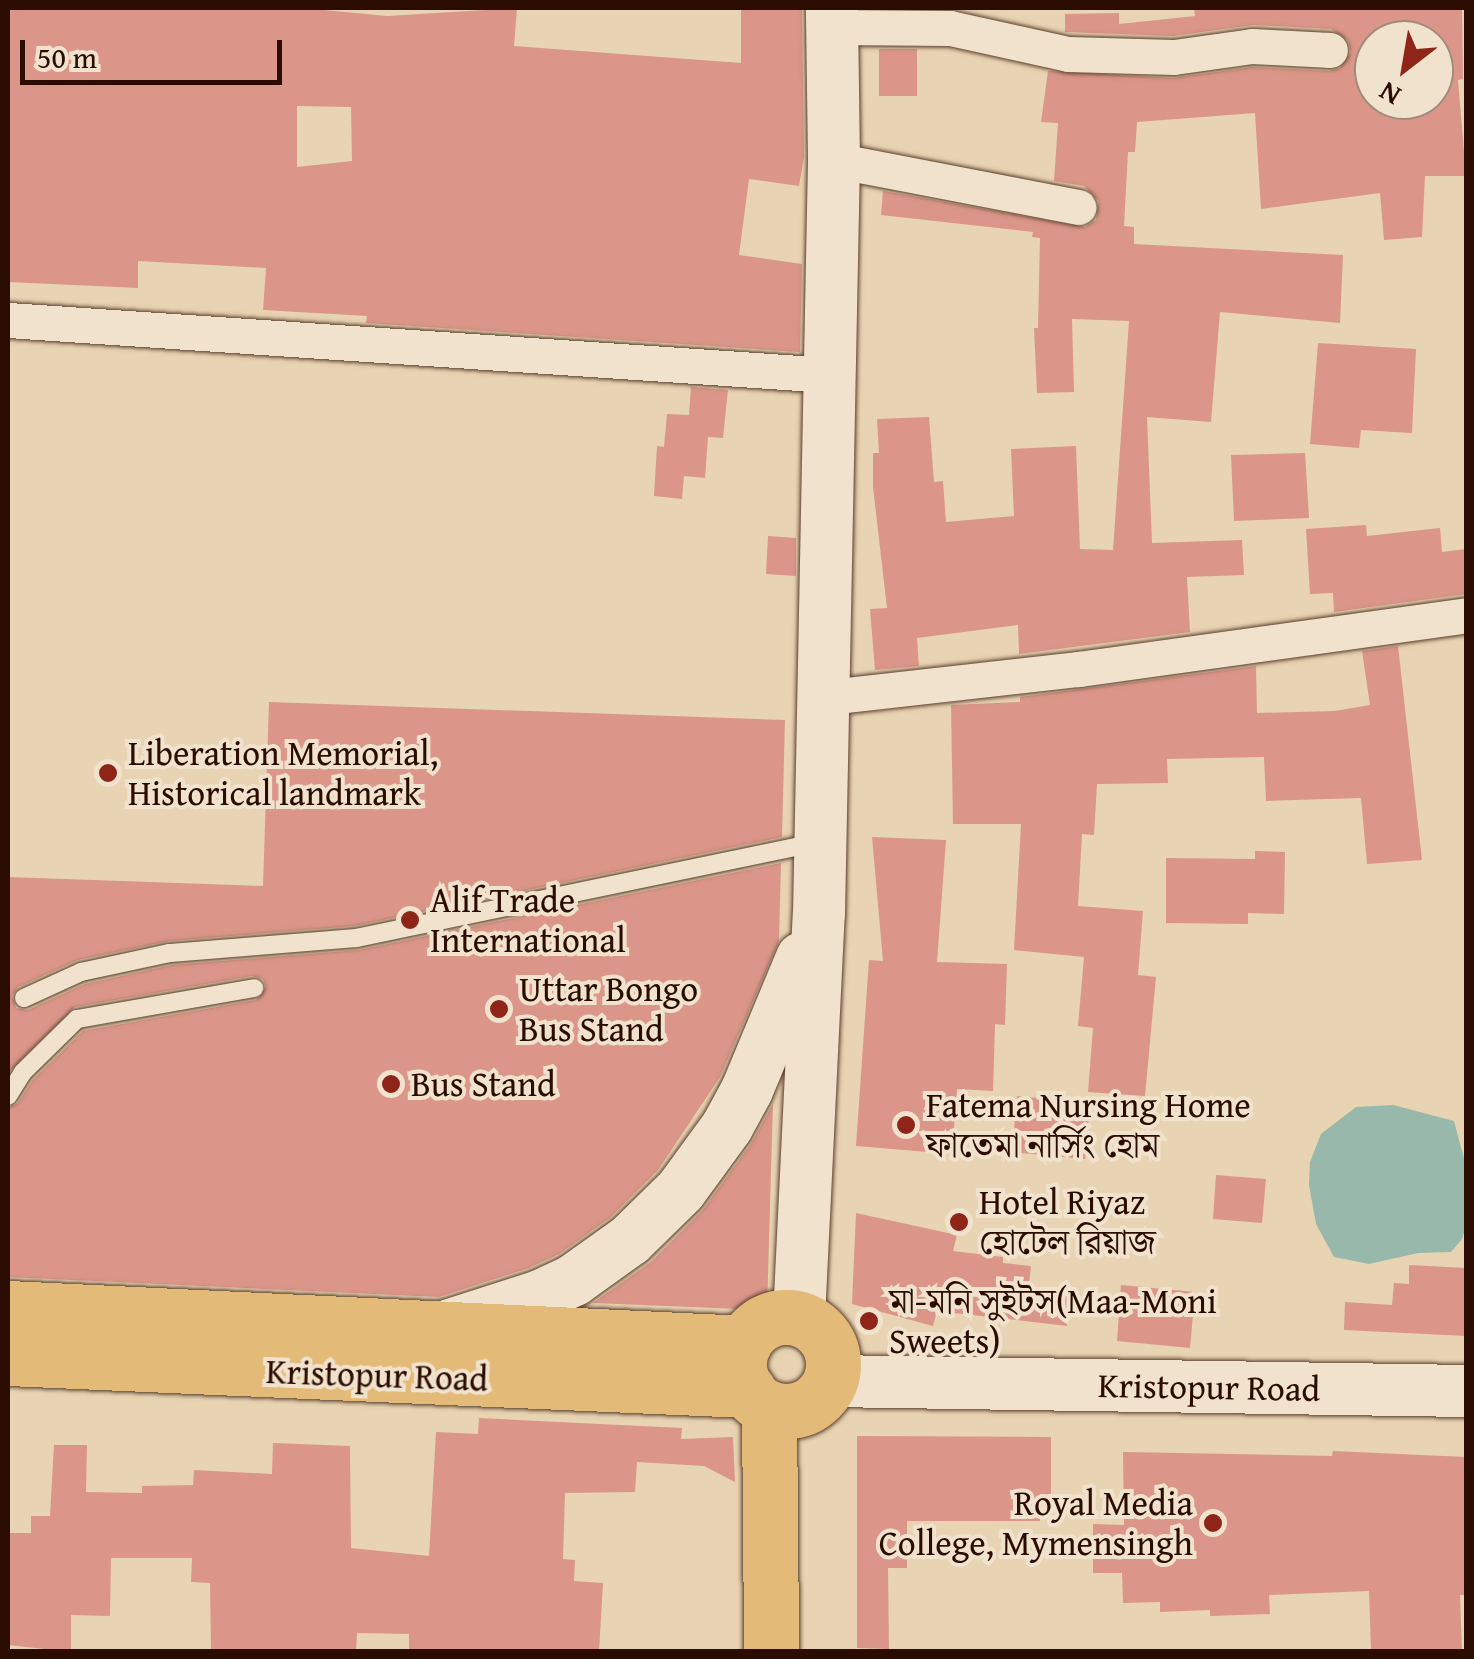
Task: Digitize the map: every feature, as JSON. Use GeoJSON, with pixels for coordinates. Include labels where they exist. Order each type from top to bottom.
{"type":"FeatureCollection","features":[{"type":"Feature","properties":{"kind":"main road"},"geometry":{"type":"LineString","coordinates":[[805,1652],[779,1386],[766,1321],[798,1318],[819,914],[820,698],[834,160],[832,17]]}},
{"type":"Feature","properties":{"kind":"main road"},"geometry":{"type":"LineString","coordinates":[[447,1326],[540,1296],[574,1280],[630,1240],[681,1190],[727,1127],[747,1090],[819,914]]}},
{"type":"Feature","properties":{"kind":"main road","name":"Kristopur Road"},"geometry":{"type":"LineString","coordinates":[[8,1308],[447,1326],[779,1386]]}},
{"type":"Feature","properties":{"kind":"main road","name":"Kristopur Road"},"geometry":{"type":"LineString","coordinates":[[8,1358],[779,1386],[1466,1391]]}},
{"type":"Feature","properties":{"kind":"main road"},"geometry":{"type":"LineString","coordinates":[[771,1652],[779,1386]]}},
{"type":"Feature","properties":{"kind":"street"},"geometry":{"type":"LineString","coordinates":[[832,17],[950,28],[1068,54],[1174,57],[1252,46],[1330,50]]}},
{"type":"Feature","properties":{"kind":"street"},"geometry":{"type":"LineString","coordinates":[[834,160],[1079,207]]}},
{"type":"Feature","properties":{"kind":"street"},"geometry":{"type":"LineString","coordinates":[[8,320],[829,375]]}},
{"type":"Feature","properties":{"kind":"street"},"geometry":{"type":"LineString","coordinates":[[820,698],[1080,669],[1466,615]]}},
{"type":"Feature","properties":{"kind":"lane"},"geometry":{"type":"LineString","coordinates":[[24,998],[81,972],[170,953],[356,938],[820,842]]}},
{"type":"Feature","properties":{"kind":"lane"},"geometry":{"type":"LineString","coordinates":[[8,1096],[22,1072],[77,1020],[254,988]]}},
{"type":"Feature","properties":{"kind":"shaded area"},"geometry":{"type":"Polygon","coordinates":[[[1393,1105],[1454,1121],[1466,1166],[1466,1226],[1462,1239],[1451,1252],[1418,1253],[1369,1264],[1334,1257],[1316,1224],[1309,1185],[1310,1162],[1321,1134],[1356,1107],[1393,1105]]]}},
{"type":"Feature","properties":{"kind":"building"},"geometry":{"type":"Polygon","coordinates":[[[8,8],[304,8],[387,16],[517,8],[514,46],[741,63],[741,8],[802,8],[804,157],[799,186],[749,179],[739,255],[802,264],[800,352],[366,323],[367,316],[263,310],[266,268],[138,261],[138,288],[8,282],[8,8]],[[297,106],[297,167],[352,161],[351,107],[297,106]]]}},
{"type":"Feature","properties":{"kind":"building"},"geometry":{"type":"Polygon","coordinates":[[[1194,8],[1462,8],[1463,79],[1458,80],[1466,176],[1425,176],[1422,237],[1384,240],[1380,193],[1261,209],[1255,113],[1137,122],[1135,152],[1128,152],[1124,226],[1134,227],[1134,244],[1343,255],[1340,323],[1220,312],[1211,422],[1147,417],[1152,543],[1242,540],[1244,575],[1187,577],[1190,632],[1019,654],[1018,625],[917,638],[919,666],[875,670],[870,609],[887,608],[873,487],[873,453],[879,453],[877,419],[929,417],[934,482],[943,481],[946,522],[1014,516],[1011,449],[1076,446],[1080,549],[1113,550],[1129,321],[1072,319],[1074,392],[1037,393],[1034,328],[1038,328],[1040,238],[1032,237],[1033,232],[881,215],[883,191],[1085,227],[1096,220],[1099,201],[1084,186],[1054,181],[1058,123],[1041,122],[1048,71],[1173,78],[1253,67],[1329,71],[1340,68],[1351,52],[1348,40],[1331,29],[1253,25],[1173,36],[1065,32],[1065,14],[1119,13],[1119,24],[1195,16],[1194,8]]]}},
{"type":"Feature","properties":{"kind":"building"},"geometry":{"type":"Polygon","coordinates":[[[879,49],[917,49],[917,96],[879,96],[879,49]]]}},
{"type":"Feature","properties":{"kind":"building"},"geometry":{"type":"Polygon","coordinates":[[[1318,343],[1416,349],[1412,433],[1361,430],[1359,448],[1310,444],[1318,343]]]}},
{"type":"Feature","properties":{"kind":"building"},"geometry":{"type":"Polygon","coordinates":[[[691,387],[728,390],[723,438],[708,437],[705,478],[684,476],[682,499],[654,496],[657,446],[664,447],[667,414],[689,415],[691,387]]]}},
{"type":"Feature","properties":{"kind":"building"},"geometry":{"type":"Polygon","coordinates":[[[1305,453],[1309,518],[1234,521],[1231,455],[1305,453]]]}},
{"type":"Feature","properties":{"kind":"building"},"geometry":{"type":"Polygon","coordinates":[[[1366,525],[1367,536],[1440,528],[1442,552],[1466,549],[1466,594],[1334,612],[1333,593],[1310,594],[1306,529],[1366,525]]]}},
{"type":"Feature","properties":{"kind":"building"},"geometry":{"type":"Polygon","coordinates":[[[768,536],[796,538],[796,576],[766,574],[768,536]]]}},
{"type":"Feature","properties":{"kind":"building"},"geometry":{"type":"Polygon","coordinates":[[[1398,646],[1422,860],[1367,864],[1361,798],[1266,801],[1264,757],[1167,759],[1168,783],[1097,784],[1094,835],[1082,834],[1078,906],[1143,911],[1138,975],[1156,977],[1145,1096],[1088,1092],[1093,1028],[1078,1026],[1084,957],[1014,950],[1021,824],[953,824],[951,705],[1020,702],[1020,697],[1256,666],[1257,713],[1335,711],[1370,705],[1362,651],[1398,646]]]}},
{"type":"Feature","properties":{"kind":"building","name":"Bus Stand"},"geometry":{"type":"Polygon","coordinates":[[[269,702],[785,720],[782,837],[354,926],[169,941],[78,960],[18,987],[12,996],[16,1008],[28,1010],[85,984],[172,965],[359,950],[781,863],[779,941],[720,1077],[658,1170],[611,1217],[559,1254],[529,1268],[439,1297],[8,1277],[8,1108],[18,1103],[33,1080],[83,1031],[256,1000],[266,987],[263,979],[252,976],[75,1007],[8,1073],[8,877],[263,886],[269,702]]]}},
{"type":"Feature","properties":{"kind":"building"},"geometry":{"type":"Polygon","coordinates":[[[872,837],[946,840],[937,962],[1007,964],[1005,1025],[995,1024],[993,1091],[957,1089],[952,1154],[856,1146],[869,960],[883,961],[872,837]]]}},
{"type":"Feature","properties":{"kind":"building"},"geometry":{"type":"Polygon","coordinates":[[[1255,851],[1285,852],[1284,914],[1248,913],[1248,924],[1166,923],[1166,858],[1255,859],[1255,851]]]}},
{"type":"Feature","properties":{"kind":"building"},"geometry":{"type":"Polygon","coordinates":[[[1017,1096],[1090,1103],[1085,1159],[1012,1152],[1017,1096]]]}},
{"type":"Feature","properties":{"kind":"building"},"geometry":{"type":"Polygon","coordinates":[[[773,1104],[767,1310],[593,1303],[651,1262],[702,1211],[751,1144],[773,1104]]]}},
{"type":"Feature","properties":{"kind":"building"},"geometry":{"type":"Polygon","coordinates":[[[1216,1175],[1266,1179],[1262,1223],[1213,1219],[1216,1175]]]}},
{"type":"Feature","properties":{"kind":"building"},"geometry":{"type":"Polygon","coordinates":[[[856,1213],[957,1235],[953,1251],[1003,1257],[1003,1263],[1031,1266],[1028,1293],[1067,1294],[1067,1326],[937,1311],[933,1326],[852,1304],[856,1213]]]}},
{"type":"Feature","properties":{"kind":"building"},"geometry":{"type":"Polygon","coordinates":[[[1409,1265],[1466,1268],[1466,1336],[1344,1330],[1345,1302],[1392,1305],[1394,1283],[1409,1284],[1409,1265]]]}},
{"type":"Feature","properties":{"kind":"building"},"geometry":{"type":"Polygon","coordinates":[[[1121,1285],[1195,1292],[1190,1348],[1117,1341],[1121,1285]]]}},
{"type":"Feature","properties":{"kind":"building"},"geometry":{"type":"Polygon","coordinates":[[[479,1418],[682,1428],[681,1439],[733,1437],[735,1482],[704,1466],[637,1462],[635,1492],[565,1493],[563,1559],[575,1560],[574,1581],[603,1583],[599,1652],[409,1649],[409,1634],[357,1633],[356,1652],[211,1650],[210,1583],[191,1582],[192,1558],[111,1558],[110,1616],[71,1615],[71,1652],[8,1645],[8,1533],[31,1533],[31,1516],[50,1516],[54,1445],[87,1445],[86,1492],[142,1493],[142,1486],[193,1485],[194,1470],[272,1474],[273,1443],[350,1446],[351,1548],[429,1556],[436,1432],[478,1434],[479,1418]]]}},
{"type":"Feature","properties":{"kind":"building"},"geometry":{"type":"Polygon","coordinates":[[[857,1436],[1051,1437],[1051,1494],[1040,1494],[1040,1521],[907,1521],[907,1568],[888,1568],[889,1649],[857,1648],[857,1436]]]}},
{"type":"Feature","properties":{"kind":"building"},"geometry":{"type":"Polygon","coordinates":[[[1333,1451],[1466,1457],[1466,1595],[1460,1595],[1462,1652],[1371,1652],[1369,1591],[1269,1595],[1270,1614],[1210,1616],[1210,1610],[1160,1612],[1160,1602],[1123,1603],[1122,1573],[1093,1573],[1093,1524],[1124,1525],[1123,1452],[1332,1456],[1333,1451]]]}},
{"type":"Feature","properties":{"kind":"place","name":"Liberation Memorial, Historical landmark"},"geometry":{"type":"Point","coordinates":[108,773]}},
{"type":"Feature","properties":{"kind":"place","name":"Alif Trade International"},"geometry":{"type":"Point","coordinates":[410,920]}},
{"type":"Feature","properties":{"kind":"place","name":"Uttar Bongo Bus Stand"},"geometry":{"type":"Point","coordinates":[499,1009]}},
{"type":"Feature","properties":{"kind":"place","name":"Bus Stand"},"geometry":{"type":"Point","coordinates":[391,1084]}},
{"type":"Feature","properties":{"kind":"place","name":"Fatema Nursing Home ফাতেমা নার্সিং হোম"},"geometry":{"type":"Point","coordinates":[906,1125]}},
{"type":"Feature","properties":{"kind":"place","name":"Hotel Riyaz হোটেল রিয়াজ"},"geometry":{"type":"Point","coordinates":[959,1222]}},
{"type":"Feature","properties":{"kind":"place","name":"মা-মনি সুইটস(Maa-Moni Sweets)"},"geometry":{"type":"Point","coordinates":[869,1321]}},
{"type":"Feature","properties":{"kind":"place","name":"Royal Media College, Mymensingh"},"geometry":{"type":"Point","coordinates":[1213,1523]}}]}
